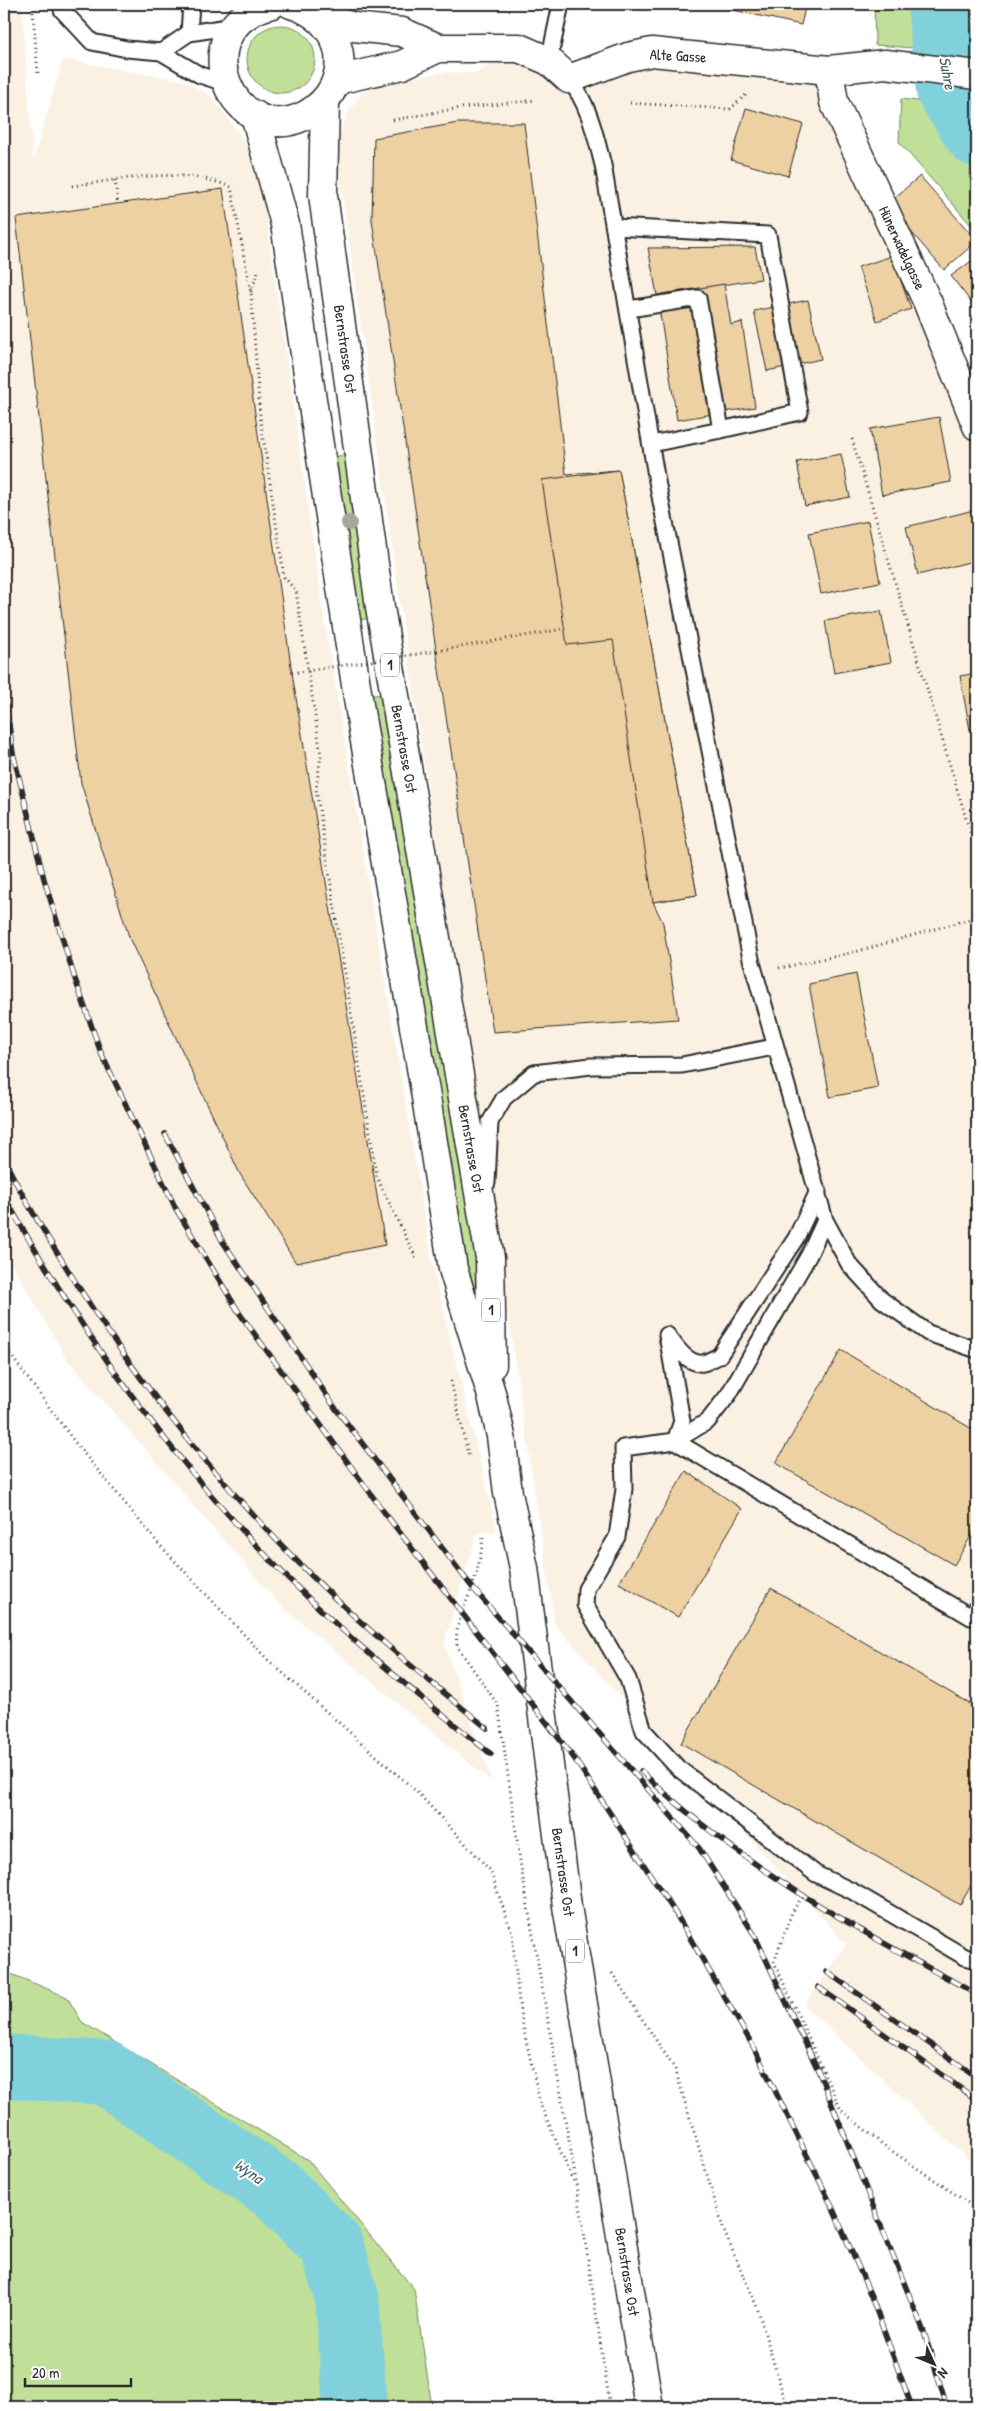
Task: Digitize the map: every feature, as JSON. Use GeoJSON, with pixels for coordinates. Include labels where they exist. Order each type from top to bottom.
{"type":"FeatureCollection","features":[{"type":"Feature","properties":{"kind":"main road"},"geometry":{"type":"LineString","coordinates":[[272,4],[242,15],[226,39],[222,53],[225,83],[232,97],[242,107],[255,115],[270,120],[300,118],[331,91],[402,65],[438,48]]}},
{"type":"Feature","properties":{"kind":"main road"},"geometry":{"type":"LineString","coordinates":[[291,4],[320,10],[354,27],[402,32],[438,48],[519,48],[549,61],[569,79]]}},
{"type":"Feature","properties":{"kind":"main road","name":"Bernstrasse Ost"},"geometry":{"type":"LineString","coordinates":[[320,10],[336,41],[340,60],[331,91],[324,194],[380,607],[490,1258],[492,1396]]}},
{"type":"Feature","properties":{"kind":"main road","name":"Alte Gasse"},"geometry":{"type":"LineString","coordinates":[[569,79],[628,57],[652,52],[829,70],[885,64],[975,74]]}},
{"type":"Feature","properties":{"kind":"main road","name":"Hünerwadelgasse"},"geometry":{"type":"LineString","coordinates":[[829,70],[834,102],[927,301],[977,426]]}},
{"type":"Feature","properties":{"kind":"main road","name":"Bernstrasse Ost"},"geometry":{"type":"LineString","coordinates":[[255,115],[286,224],[350,646],[453,1269],[492,1396],[524,1568],[567,1906],[649,2407]]}},
{"type":"Feature","properties":{"kind":"lane"},"geometry":{"type":"LineString","coordinates":[[189,33],[191,4]]}},
{"type":"Feature","properties":{"kind":"lane"},"geometry":{"type":"LineString","coordinates":[[549,61],[561,4]]}},
{"type":"Feature","properties":{"kind":"lane"},"geometry":{"type":"LineString","coordinates":[[61,7],[92,42],[127,49],[161,52],[200,74],[225,83]]}},
{"type":"Feature","properties":{"kind":"lane"},"geometry":{"type":"LineString","coordinates":[[161,52],[189,33],[242,15]]}},
{"type":"Feature","properties":{"kind":"lane"},"geometry":{"type":"LineString","coordinates":[[569,79],[579,92],[590,116],[603,165],[651,444],[754,974],[825,1220],[849,1264],[882,1300],[928,1333],[977,1350]]}},
{"type":"Feature","properties":{"kind":"lane"},"geometry":{"type":"LineString","coordinates":[[614,227],[768,235],[800,412],[651,444]]}},
{"type":"Feature","properties":{"kind":"lane"},"geometry":{"type":"LineString","coordinates":[[629,309],[698,298],[721,430]]}},
{"type":"Feature","properties":{"kind":"lane"},"geometry":{"type":"LineString","coordinates":[[484,1225],[490,1122],[504,1098],[534,1073],[591,1066],[682,1065],[774,1047]]}},
{"type":"Feature","properties":{"kind":"lane"},"geometry":{"type":"LineString","coordinates":[[675,1442],[682,1421],[666,1331],[678,1350],[693,1361],[703,1363],[719,1356],[796,1238],[818,1191]]}},
{"type":"Feature","properties":{"kind":"lane"},"geometry":{"type":"LineString","coordinates":[[825,1220],[809,1255],[729,1394],[708,1421],[675,1442],[623,1448],[624,1489],[617,1537],[586,1589],[585,1605],[628,1679],[644,1732],[678,1768],[816,1874],[852,1891],[965,1957],[977,1960]]}},
{"type":"Feature","properties":{"kind":"lane"},"geometry":{"type":"LineString","coordinates":[[675,1442],[974,1612]]}},
{"type":"Feature","properties":{"kind":"path"},"geometry":{"type":"LineString","coordinates":[[33,4],[38,74]]}},
{"type":"Feature","properties":{"kind":"path"},"geometry":{"type":"LineString","coordinates":[[971,4],[977,31]]}},
{"type":"Feature","properties":{"kind":"path"},"geometry":{"type":"LineString","coordinates":[[392,120],[460,108],[536,100]]}},
{"type":"Feature","properties":{"kind":"path"},"geometry":{"type":"LineString","coordinates":[[72,186],[161,174],[214,180],[231,187],[251,294],[260,416],[284,577],[296,592],[321,755],[316,789],[377,1178],[420,1265]]}},
{"type":"Feature","properties":{"kind":"path"},"geometry":{"type":"LineString","coordinates":[[115,180],[118,204]]}},
{"type":"Feature","properties":{"kind":"path"},"geometry":{"type":"LineString","coordinates":[[852,439],[977,855]]}},
{"type":"Feature","properties":{"kind":"path"},"geometry":{"type":"LineString","coordinates":[[292,673],[564,629]]}},
{"type":"Feature","properties":{"kind":"path"},"geometry":{"type":"LineString","coordinates":[[754,974],[855,952],[977,917]]}},
{"type":"Feature","properties":{"kind":"path"},"geometry":{"type":"LineString","coordinates":[[4,1346],[77,1446],[157,1542],[267,1659],[416,1791],[490,1870],[512,1933],[520,2012],[540,2103],[578,2192]]}},
{"type":"Feature","properties":{"kind":"path"},"geometry":{"type":"LineString","coordinates":[[450,1378],[470,1464]]}},
{"type":"Feature","properties":{"kind":"path"},"geometry":{"type":"LineString","coordinates":[[484,1534],[481,1557],[459,1621],[456,1637],[457,1646],[498,1705],[521,1867],[578,2192],[610,2407]]}},
{"type":"Feature","properties":{"kind":"path"},"geometry":{"type":"LineString","coordinates":[[816,1874],[792,1912],[774,1962],[841,2110],[886,2148],[977,2209]]}},
{"type":"Feature","properties":{"kind":"path"},"geometry":{"type":"LineString","coordinates":[[611,1971],[675,2069],[724,2231],[757,2307],[787,2407]]}},
{"type":"Feature","properties":{"kind":"shaded area"},"geometry":{"type":"Polygon","coordinates":[[[4,4],[22,4],[33,161],[63,59],[185,81],[212,97],[238,132],[259,170],[325,624],[433,1267],[497,1531],[477,1533],[444,1643],[492,1782],[279,1604],[67,1359],[4,1250],[4,4]]]}},
{"type":"Feature","properties":{"kind":"shaded area"},"geometry":{"type":"Polygon","coordinates":[[[519,48],[569,79],[628,57],[829,70],[834,102],[921,325],[957,403],[977,456],[977,2168],[804,2005],[846,1944],[555,1625],[399,596],[336,149],[346,115],[364,91],[384,82],[445,72],[477,73],[519,48]]]}},
{"type":"Feature","properties":{"kind":"green space"},"geometry":{"type":"Polygon","coordinates":[[[874,4],[961,4],[965,52],[875,45],[874,4]]]}},
{"type":"Feature","properties":{"kind":"green space"},"geometry":{"type":"Polygon","coordinates":[[[288,25],[300,31],[309,40],[315,52],[313,72],[305,83],[288,93],[274,93],[257,83],[249,72],[247,52],[257,35],[268,27],[288,25]]]}},
{"type":"Feature","properties":{"kind":"green space"},"geometry":{"type":"Polygon","coordinates":[[[901,99],[977,108],[977,232],[899,142],[901,99]]]}},
{"type":"Feature","properties":{"kind":"green space"},"geometry":{"type":"Polygon","coordinates":[[[346,454],[375,616],[358,621],[331,458],[346,454]]]}},
{"type":"Feature","properties":{"kind":"green space"},"geometry":{"type":"Polygon","coordinates":[[[390,694],[480,1285],[478,1297],[474,1298],[470,1293],[372,695],[390,694]]]}},
{"type":"Feature","properties":{"kind":"green space"},"geometry":{"type":"Polygon","coordinates":[[[4,1971],[67,1997],[82,2022],[308,2160],[414,2289],[432,2407],[4,2407],[4,1971]]]}},
{"type":"Feature","properties":{"kind":"building"},"geometry":{"type":"Polygon","coordinates":[[[706,4],[806,4],[801,25],[706,4]]]}},
{"type":"Feature","properties":{"kind":"building"},"geometry":{"type":"Polygon","coordinates":[[[746,108],[803,124],[788,176],[731,160],[746,108]]]}},
{"type":"Feature","properties":{"kind":"building"},"geometry":{"type":"Polygon","coordinates":[[[458,123],[524,123],[566,474],[619,470],[697,895],[653,902],[663,923],[678,1019],[493,1032],[372,220],[374,138],[458,123]]]}},
{"type":"Feature","properties":{"kind":"building"},"geometry":{"type":"Polygon","coordinates":[[[920,176],[977,241],[944,270],[887,204],[920,176]]]}},
{"type":"Feature","properties":{"kind":"building"},"geometry":{"type":"Polygon","coordinates":[[[223,189],[292,673],[385,1245],[296,1263],[240,1174],[130,940],[81,783],[16,218],[223,189]]]}},
{"type":"Feature","properties":{"kind":"building"},"geometry":{"type":"Polygon","coordinates":[[[755,247],[761,279],[657,295],[648,248],[755,247]]]}},
{"type":"Feature","properties":{"kind":"building"},"geometry":{"type":"Polygon","coordinates":[[[892,256],[911,309],[877,321],[858,267],[892,256]]]}},
{"type":"Feature","properties":{"kind":"building"},"geometry":{"type":"Polygon","coordinates":[[[977,257],[977,303],[974,306],[951,276],[977,257]]]}},
{"type":"Feature","properties":{"kind":"building"},"geometry":{"type":"Polygon","coordinates":[[[724,284],[731,325],[742,322],[755,407],[677,420],[657,295],[724,284]]]}},
{"type":"Feature","properties":{"kind":"building"},"geometry":{"type":"Polygon","coordinates":[[[808,300],[821,359],[767,371],[754,311],[808,300]]]}},
{"type":"Feature","properties":{"kind":"building"},"geometry":{"type":"Polygon","coordinates":[[[939,417],[951,482],[882,495],[870,429],[939,417]]]}},
{"type":"Feature","properties":{"kind":"building"},"geometry":{"type":"Polygon","coordinates":[[[841,454],[850,497],[805,506],[797,462],[841,454]]]}},
{"type":"Feature","properties":{"kind":"building"},"geometry":{"type":"Polygon","coordinates":[[[619,470],[697,895],[653,902],[613,640],[567,645],[542,480],[619,470]]]}},
{"type":"Feature","properties":{"kind":"building"},"geometry":{"type":"Polygon","coordinates":[[[974,510],[977,524],[977,560],[918,575],[906,527],[974,510]]]}},
{"type":"Feature","properties":{"kind":"building"},"geometry":{"type":"Polygon","coordinates":[[[868,521],[880,582],[821,594],[809,533],[868,521]]]}},
{"type":"Feature","properties":{"kind":"building"},"geometry":{"type":"Polygon","coordinates":[[[881,611],[891,662],[834,673],[825,621],[881,611]]]}},
{"type":"Feature","properties":{"kind":"building"},"geometry":{"type":"Polygon","coordinates":[[[977,673],[977,729],[970,730],[960,676],[977,673]]]}},
{"type":"Feature","properties":{"kind":"building"},"geometry":{"type":"Polygon","coordinates":[[[856,974],[878,1088],[830,1097],[809,984],[856,974]]]}},
{"type":"Feature","properties":{"kind":"building"},"geometry":{"type":"Polygon","coordinates":[[[841,1350],[977,1432],[977,1526],[954,1565],[776,1463],[841,1350]]]}},
{"type":"Feature","properties":{"kind":"building"},"geometry":{"type":"Polygon","coordinates":[[[686,1471],[742,1509],[678,1617],[619,1583],[686,1471]]]}},
{"type":"Feature","properties":{"kind":"building"},"geometry":{"type":"Polygon","coordinates":[[[771,1588],[977,1708],[977,1875],[960,1905],[681,1743],[771,1588]]]}},
{"type":"Feature","properties":{"kind":"waterway","name":"Suhre"},"geometry":{"type":"LineString","coordinates":[[939,4],[948,90],[977,135]]}},
{"type":"Feature","properties":{"kind":"waterway","name":"Wyna"},"geometry":{"type":"LineString","coordinates":[[4,2066],[106,2073],[277,2190],[331,2245],[347,2297],[355,2407]]}},
{"type":"Feature","properties":{"kind":"railway"},"geometry":{"type":"LineString","coordinates":[[4,690],[13,753],[44,879],[74,976],[101,1053],[176,1209],[240,1314],[384,1512],[574,1758],[676,1914],[753,2046],[830,2202],[871,2296],[912,2407]]}},
{"type":"Feature","properties":{"kind":"railway"},"geometry":{"type":"LineString","coordinates":[[165,1134],[223,1242],[336,1409],[472,1587],[699,1848],[754,1934],[818,2070],[924,2332],[947,2407]]}},
{"type":"Feature","properties":{"kind":"railway"},"geometry":{"type":"LineString","coordinates":[[4,1159],[38,1222],[124,1355],[176,1425],[232,1491],[261,1524],[338,1601],[411,1666],[487,1728]]}},
{"type":"Feature","properties":{"kind":"railway"},"geometry":{"type":"LineString","coordinates":[[4,1196],[38,1255],[113,1369],[153,1424],[196,1477],[288,1578],[337,1625],[413,1691],[491,1754]]}},
{"type":"Feature","properties":{"kind":"railway"},"geometry":{"type":"LineString","coordinates":[[641,1771],[678,1805],[718,1837],[801,1894],[844,1921],[977,1994]]}},
{"type":"Feature","properties":{"kind":"railway"},"geometry":{"type":"LineString","coordinates":[[827,1972],[977,2077]]}},
{"type":"Feature","properties":{"kind":"railway"},"geometry":{"type":"LineString","coordinates":[[818,1987],[977,2100]]}}]}
